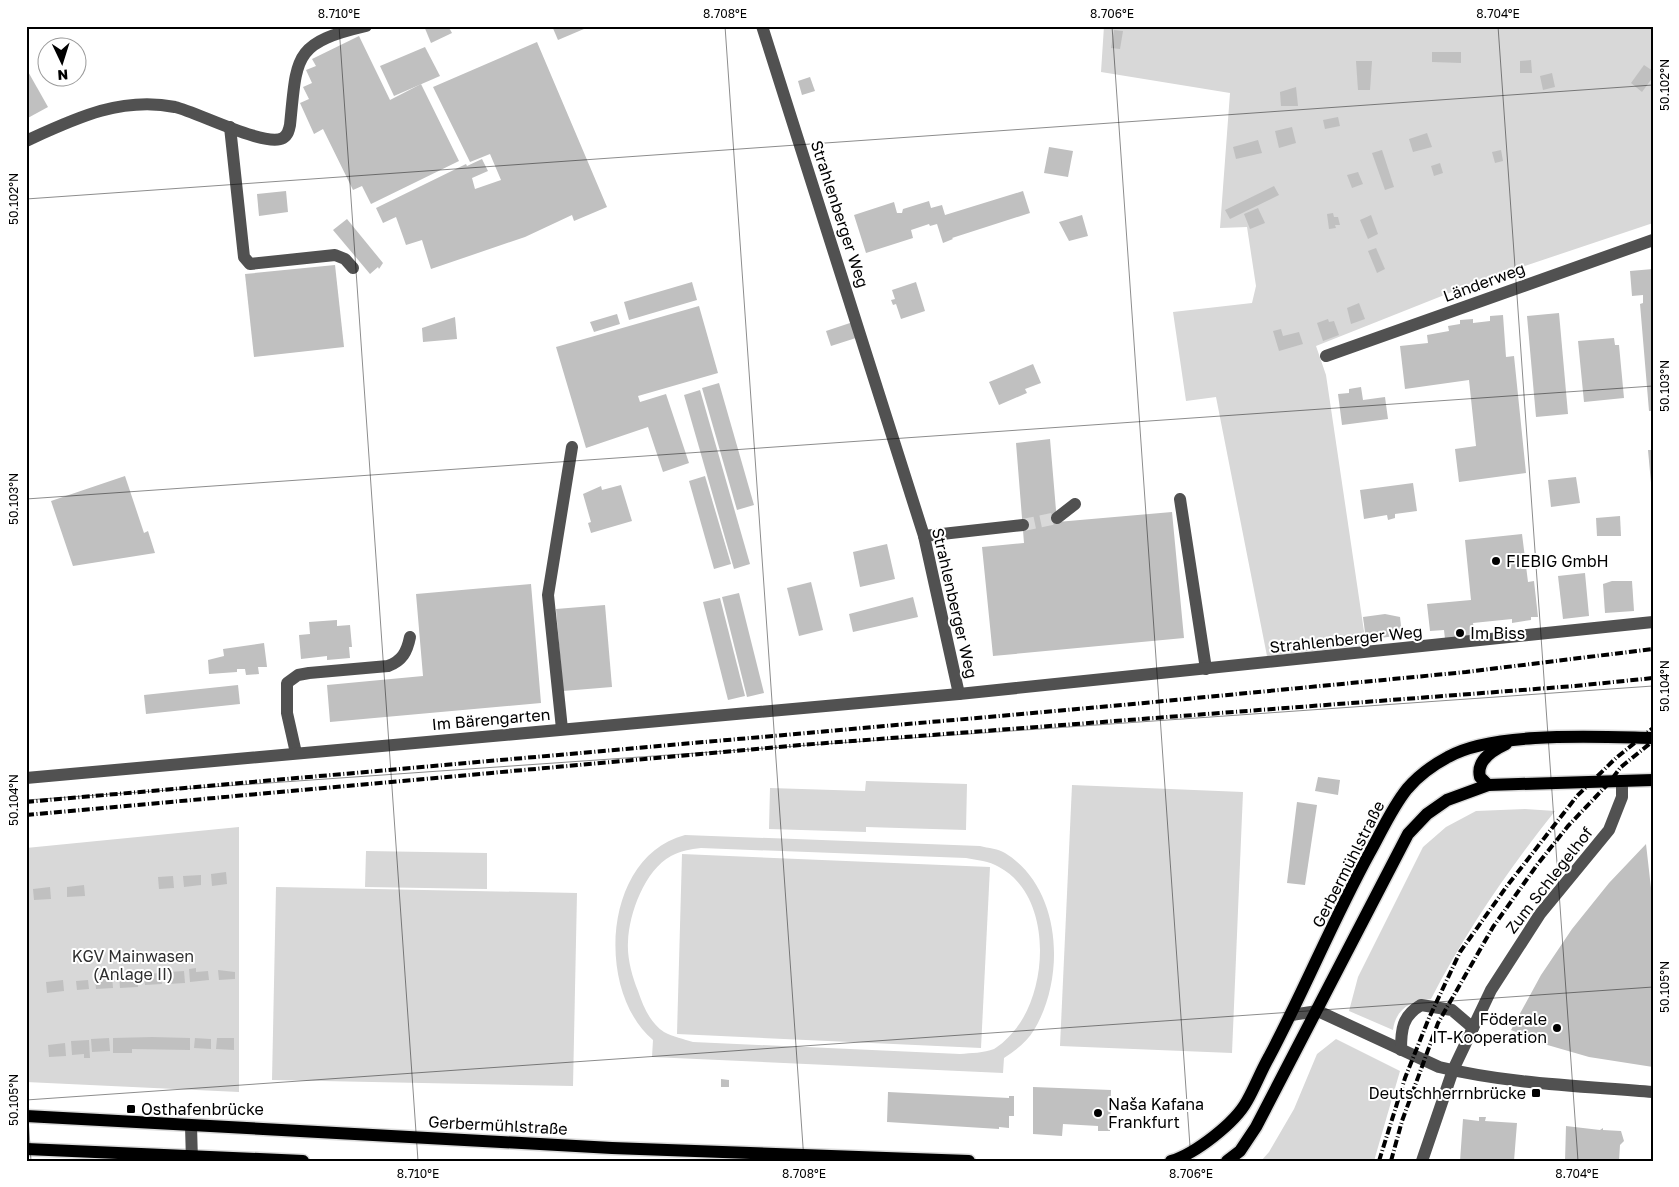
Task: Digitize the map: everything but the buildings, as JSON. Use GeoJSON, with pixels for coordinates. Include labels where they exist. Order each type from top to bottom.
{"type":"FeatureCollection","features":[{"type":"Feature","properties":{"kind":"main road","name":"Gerbermühlstraße"},"geometry":{"type":"LineString","coordinates":[[1171,1161],[1205,1143],[1246,1103],[1291,1015],[1356,878],[1407,789],[1423,772],[1449,756],[1475,746],[1515,740],[1604,737],[1653,738]]}},
{"type":"Feature","properties":{"kind":"main road"},"geometry":{"type":"LineString","coordinates":[[1488,785],[1480,777],[1480,765],[1487,756],[1515,740]]}},
{"type":"Feature","properties":{"kind":"main road"},"geometry":{"type":"LineString","coordinates":[[1227,1161],[1240,1151],[1256,1127],[1318,1011],[1408,834],[1427,814],[1447,800],[1488,785],[1653,780]]}},
{"type":"Feature","properties":{"kind":"main road","name":"Gerbermühlstraße"},"geometry":{"type":"LineString","coordinates":[[26,1116],[612,1148],[969,1161]]}},
{"type":"Feature","properties":{"kind":"main road"},"geometry":{"type":"LineString","coordinates":[[26,1149],[192,1158],[303,1161]]}},
{"type":"Feature","properties":{"kind":"street"},"geometry":{"type":"LineString","coordinates":[[26,142],[97,110],[133,104],[176,107],[264,139],[283,138],[288,133],[296,73],[304,55],[318,41],[338,33],[366,26]]}},
{"type":"Feature","properties":{"kind":"street","name":"Strahlenberger Weg"},"geometry":{"type":"LineString","coordinates":[[762,26],[924,536],[959,694],[1653,622]]}},
{"type":"Feature","properties":{"kind":"street"},"geometry":{"type":"LineString","coordinates":[[230,127],[244,257],[250,264],[335,255],[345,259],[353,268]]}},
{"type":"Feature","properties":{"kind":"street","name":"Länderweg"},"geometry":{"type":"LineString","coordinates":[[1326,356],[1653,240]]}},
{"type":"Feature","properties":{"kind":"street"},"geometry":{"type":"LineString","coordinates":[[562,729],[548,595],[572,447]]}},
{"type":"Feature","properties":{"kind":"street"},"geometry":{"type":"LineString","coordinates":[[1180,499],[1206,669]]}},
{"type":"Feature","properties":{"kind":"street"},"geometry":{"type":"LineString","coordinates":[[1056,518],[1075,504]]}},
{"type":"Feature","properties":{"kind":"street"},"geometry":{"type":"LineString","coordinates":[[924,536],[1023,525]]}},
{"type":"Feature","properties":{"kind":"street"},"geometry":{"type":"LineString","coordinates":[[296,753],[287,713],[287,683],[298,676],[309,673],[388,666],[398,662],[404,655],[410,637]]}},
{"type":"Feature","properties":{"kind":"street","name":"Im Bärengarten"},"geometry":{"type":"LineString","coordinates":[[26,778],[959,694]]}},
{"type":"Feature","properties":{"kind":"street","name":"Zum Schlegelhof"},"geometry":{"type":"LineString","coordinates":[[1422,1161],[1453,1070],[1491,990],[1540,914],[1609,830],[1622,797],[1622,782]]}},
{"type":"Feature","properties":{"kind":"street"},"geometry":{"type":"LineString","coordinates":[[1401,1050],[1401,1027],[1411,1010],[1420,1005],[1452,1010],[1473,1028]]}},
{"type":"Feature","properties":{"kind":"street"},"geometry":{"type":"LineString","coordinates":[[1291,1015],[1318,1011],[1439,1067],[1453,1070],[1537,1083],[1653,1092]]}},
{"type":"Feature","properties":{"kind":"street"},"geometry":{"type":"LineString","coordinates":[[191,1126],[192,1158]]}},
{"type":"Feature","properties":{"kind":"green space"},"geometry":{"type":"Polygon","coordinates":[[[1104,26],[1653,26],[1653,223],[1477,282],[1316,346],[1326,375],[1366,645],[1267,656],[1216,397],[1186,401],[1173,312],[1252,303],[1256,286],[1247,227],[1220,228],[1230,93],[1101,72],[1104,26]]]}},
{"type":"Feature","properties":{"kind":"green space"},"geometry":{"type":"Polygon","coordinates":[[[866,781],[967,784],[966,830],[866,827],[866,832],[769,829],[770,788],[865,791],[866,781]]]}},
{"type":"Feature","properties":{"kind":"green space"},"geometry":{"type":"Polygon","coordinates":[[[1072,785],[1243,792],[1232,1053],[1060,1046],[1072,785]]]}},
{"type":"Feature","properties":{"kind":"green space"},"geometry":{"type":"Polygon","coordinates":[[[1525,809],[1555,811],[1488,902],[1431,999],[1411,1004],[1401,1011],[1397,1016],[1393,1030],[1349,1011],[1358,977],[1423,847],[1446,827],[1476,811],[1525,809]]]}},
{"type":"Feature","properties":{"kind":"green space","name":"KGV Mainwasen (Anlage II)"},"geometry":{"type":"Polygon","coordinates":[[[239,827],[239,1092],[26,1082],[26,848],[239,827]]]}},
{"type":"Feature","properties":{"kind":"green space"},"geometry":{"type":"Polygon","coordinates":[[[685,835],[980,846],[1003,852],[1024,868],[1038,888],[1048,910],[1053,935],[1054,960],[1051,985],[1044,1009],[1028,1038],[1004,1058],[1003,1073],[652,1057],[653,1040],[634,1018],[622,990],[616,959],[616,927],[624,896],[637,869],[658,848],[685,835]],[[701,848],[675,854],[653,871],[640,893],[631,918],[628,948],[630,967],[645,1008],[651,1019],[664,1032],[693,1042],[960,1054],[994,1049],[1014,1031],[1026,1013],[1034,992],[1039,969],[1040,944],[1037,921],[1029,899],[1017,881],[995,865],[966,858],[701,848]]]}},
{"type":"Feature","properties":{"kind":"green space"},"geometry":{"type":"Polygon","coordinates":[[[366,851],[487,853],[487,889],[365,887],[366,851]]]}},
{"type":"Feature","properties":{"kind":"green space"},"geometry":{"type":"Polygon","coordinates":[[[682,854],[990,867],[981,1048],[677,1034],[682,854]]]}},
{"type":"Feature","properties":{"kind":"green space"},"geometry":{"type":"Polygon","coordinates":[[[276,887],[577,893],[573,1086],[272,1080],[276,887]]]}},
{"type":"Feature","properties":{"kind":"green space"},"geometry":{"type":"Polygon","coordinates":[[[1336,1039],[1400,1071],[1374,1161],[1261,1161],[1269,1152],[1294,1109],[1317,1054],[1336,1039]]]}},
{"type":"Feature","properties":{"kind":"tunnel"},"geometry":{"type":"LineString","coordinates":[[1023,525],[1057,518]]}},
{"type":"Feature","properties":{"kind":"railway"},"geometry":{"type":"LineString","coordinates":[[26,802],[1123,705],[1466,672],[1653,649]]}},
{"type":"Feature","properties":{"kind":"railway"},"geometry":{"type":"LineString","coordinates":[[26,815],[800,745],[1575,686],[1653,678]]}},
{"type":"Feature","properties":{"kind":"railway"},"geometry":{"type":"LineString","coordinates":[[1379,1161],[1405,1078],[1429,1018],[1460,952],[1507,886],[1577,796],[1616,758],[1653,728]]}},
{"type":"Feature","properties":{"kind":"railway"},"geometry":{"type":"LineString","coordinates":[[1391,1161],[1402,1121],[1438,1023],[1493,927],[1537,865],[1568,826],[1608,784],[1621,767],[1653,741]]}},
{"type":"Feature","properties":{"kind":"place","name":"FIEBIG GmbH"},"geometry":{"type":"Point","coordinates":[1496,561]}},
{"type":"Feature","properties":{"kind":"place","name":"Im Biss"},"geometry":{"type":"Point","coordinates":[1460,633]}},
{"type":"Feature","properties":{"kind":"place","name":"Föderale IT-Kooperation"},"geometry":{"type":"Point","coordinates":[1557,1028]}},
{"type":"Feature","properties":{"kind":"place","name":"Deutschherrnbrücke"},"geometry":{"type":"Point","coordinates":[1536,1093]}},
{"type":"Feature","properties":{"kind":"place","name":"Osthafenbrücke"},"geometry":{"type":"Point","coordinates":[131,1109]}},
{"type":"Feature","properties":{"kind":"place","name":"Naša Kafana Frankfurt"},"geometry":{"type":"Point","coordinates":[1098,1113]}}]}
